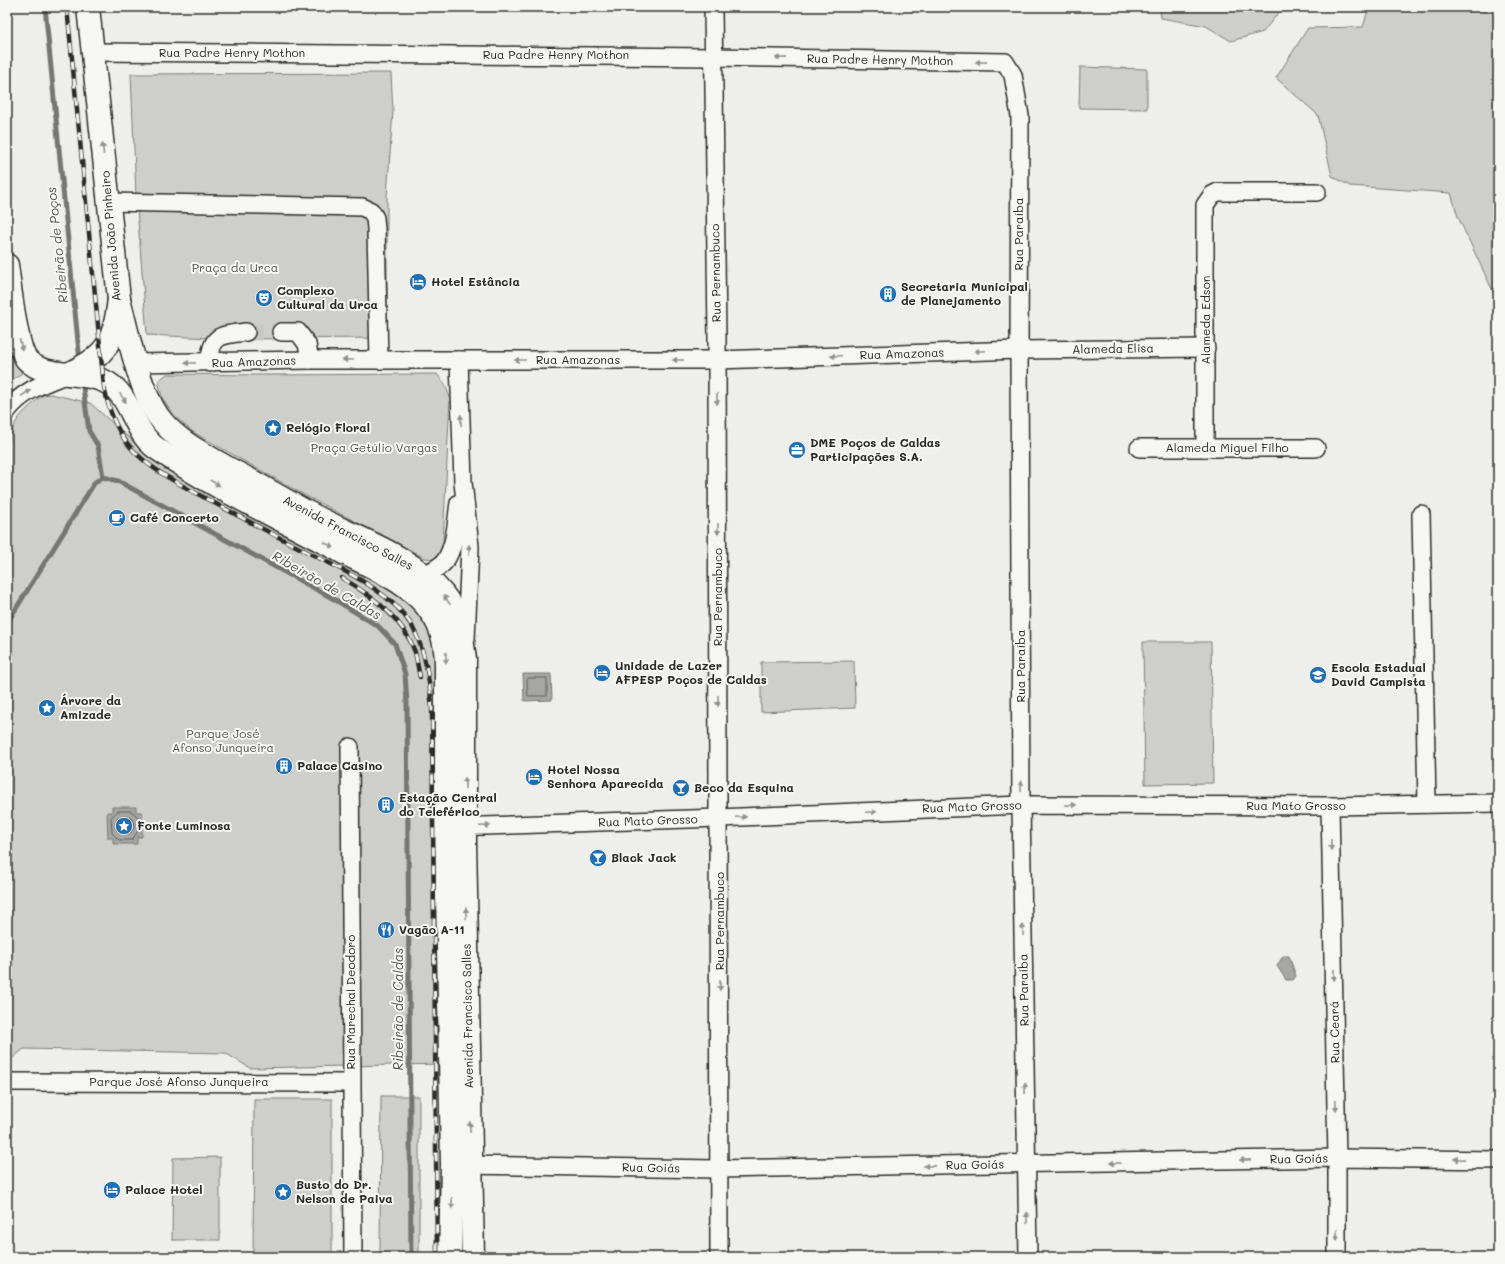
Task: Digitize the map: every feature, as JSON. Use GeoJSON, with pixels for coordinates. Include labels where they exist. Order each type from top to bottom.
{"type":"FeatureCollection","features":[{"type":"Feature","properties":{"kind":"main road","name":"Avenida João Pinheiro"},"geometry":{"type":"LineString","coordinates":[[88,7],[119,299],[117,317],[111,336],[90,370]]}},
{"type":"Feature","properties":{"kind":"main road"},"geometry":{"type":"LineString","coordinates":[[7,266],[20,347],[23,355],[35,366],[56,375]]}},
{"type":"Feature","properties":{"kind":"main road","name":"Avenida Francisco Salles"},"geometry":{"type":"LineString","coordinates":[[119,299],[146,394],[158,415],[177,437],[196,450],[314,516],[398,558],[423,574],[443,594],[451,606],[462,634],[465,659],[456,827]]}},
{"type":"Feature","properties":{"kind":"main road","name":"Avenida Francisco Salles"},"geometry":{"type":"LineString","coordinates":[[56,375],[90,370],[120,393],[143,436],[155,447],[222,487],[401,584],[432,613],[446,646],[456,827],[462,1165],[473,1257]]}},
{"type":"Feature","properties":{"kind":"main road","name":"Avenida Francisco Salles"},"geometry":{"type":"LineString","coordinates":[[450,1257],[462,1165]]}},
{"type":"Feature","properties":{"kind":"street","name":"Rua Pernambuco"},"geometry":{"type":"LineString","coordinates":[[713,7],[717,360],[719,818],[718,1170],[720,1257]]}},
{"type":"Feature","properties":{"kind":"street","name":"Rua Padre Henry Mothon"},"geometry":{"type":"LineString","coordinates":[[92,52],[714,56],[1005,62],[1013,75]]}},
{"type":"Feature","properties":{"kind":"street","name":"Rua Paraíba"},"geometry":{"type":"LineString","coordinates":[[1013,75],[1020,116],[1019,350],[1021,805],[1028,1257]]}},
{"type":"Feature","properties":{"kind":"street","name":"Alameda Edson"},"geometry":{"type":"LineString","coordinates":[[1205,448],[1205,205],[1212,195],[1218,192],[1317,192]]}},
{"type":"Feature","properties":{"kind":"street"},"geometry":{"type":"LineString","coordinates":[[108,202],[362,208],[371,211],[375,218],[376,229],[378,360]]}},
{"type":"Feature","properties":{"kind":"street"},"geometry":{"type":"LineString","coordinates":[[210,363],[210,352],[213,343],[222,335],[246,332]]}},
{"type":"Feature","properties":{"kind":"street"},"geometry":{"type":"LineString","coordinates":[[281,332],[298,332],[307,344],[310,360]]}},
{"type":"Feature","properties":{"kind":"street","name":"Alameda Elisa"},"geometry":{"type":"LineString","coordinates":[[1019,350],[1206,348]]}},
{"type":"Feature","properties":{"kind":"street","name":"Rua Amazonas"},"geometry":{"type":"LineString","coordinates":[[137,363],[210,363],[310,360],[717,360],[1019,350]]}},
{"type":"Feature","properties":{"kind":"street"},"geometry":{"type":"LineString","coordinates":[[459,360],[463,482],[470,547],[465,659]]}},
{"type":"Feature","properties":{"kind":"street"},"geometry":{"type":"LineString","coordinates":[[7,411],[22,395],[56,375]]}},
{"type":"Feature","properties":{"kind":"street","name":"Alameda Miguel Filho"},"geometry":{"type":"LineString","coordinates":[[1139,448],[1316,448]]}},
{"type":"Feature","properties":{"kind":"street"},"geometry":{"type":"LineString","coordinates":[[401,584],[423,574],[445,561],[452,546],[463,482]]}},
{"type":"Feature","properties":{"kind":"street"},"geometry":{"type":"LineString","coordinates":[[1421,514],[1427,804]]}},
{"type":"Feature","properties":{"kind":"street","name":"Rua Marechal Deodoro"},"geometry":{"type":"LineString","coordinates":[[350,747],[353,1257]]}},
{"type":"Feature","properties":{"kind":"street","name":"Rua Mato Grosso"},"geometry":{"type":"LineString","coordinates":[[456,827],[719,818],[1021,805],[1330,806],[1498,803]]}},
{"type":"Feature","properties":{"kind":"street","name":"Rua Ceará"},"geometry":{"type":"LineString","coordinates":[[1330,806],[1337,1158],[1337,1257]]}},
{"type":"Feature","properties":{"kind":"street","name":"Parque José Afonso Junqueira"},"geometry":{"type":"LineString","coordinates":[[7,1082],[351,1083]]}},
{"type":"Feature","properties":{"kind":"street","name":"Rua Goiás"},"geometry":{"type":"LineString","coordinates":[[462,1165],[718,1170],[1337,1158],[1498,1160]]}},
{"type":"Feature","properties":{"kind":"green space"},"geometry":{"type":"Polygon","coordinates":[[[1160,7],[1283,7],[1263,32],[1231,41],[1206,26],[1161,18],[1160,7]]]}},
{"type":"Feature","properties":{"kind":"green space"},"geometry":{"type":"Polygon","coordinates":[[[1369,7],[1498,7],[1498,302],[1458,217],[1451,193],[1350,186],[1332,176],[1318,115],[1276,78],[1308,28],[1363,27],[1369,7]]]}},
{"type":"Feature","properties":{"kind":"green space"},"geometry":{"type":"Polygon","coordinates":[[[1080,67],[1147,69],[1147,109],[1079,108],[1080,67]]]}},
{"type":"Feature","properties":{"kind":"green space","name":"Praça da Urca"},"geometry":{"type":"Polygon","coordinates":[[[391,73],[393,111],[387,196],[387,338],[233,339],[147,335],[136,196],[131,74],[391,73]]]}},
{"type":"Feature","properties":{"kind":"green space"},"geometry":{"type":"Polygon","coordinates":[[[7,313],[15,360],[22,373],[7,384],[7,313]]]}},
{"type":"Feature","properties":{"kind":"green space","name":"Praça Getúlio Vargas"},"geometry":{"type":"Polygon","coordinates":[[[167,374],[437,374],[445,384],[450,398],[443,543],[438,555],[434,559],[425,558],[297,491],[193,432],[165,403],[159,380],[167,374]]]}},
{"type":"Feature","properties":{"kind":"green space","name":"Parque José Afonso Junqueira"},"geometry":{"type":"Polygon","coordinates":[[[51,394],[90,403],[146,453],[314,544],[404,597],[419,611],[428,625],[436,645],[442,1064],[250,1068],[225,1053],[24,1049],[10,1060],[9,1068],[7,1068],[7,553],[9,545],[6,502],[6,471],[9,442],[15,424],[26,410],[43,395],[51,394]]]}},
{"type":"Feature","properties":{"kind":"green space"},"geometry":{"type":"Polygon","coordinates":[[[1143,642],[1211,642],[1213,783],[1145,784],[1143,642]]]}},
{"type":"Feature","properties":{"kind":"green space"},"geometry":{"type":"Polygon","coordinates":[[[854,661],[855,708],[761,712],[761,662],[854,661]]]}},
{"type":"Feature","properties":{"kind":"green space"},"geometry":{"type":"Polygon","coordinates":[[[381,1096],[419,1096],[419,1257],[380,1257],[381,1096]]]}},
{"type":"Feature","properties":{"kind":"green space"},"geometry":{"type":"Polygon","coordinates":[[[254,1099],[332,1099],[332,1257],[253,1257],[254,1099]]]}},
{"type":"Feature","properties":{"kind":"green space"},"geometry":{"type":"Polygon","coordinates":[[[220,1157],[220,1240],[172,1240],[173,1158],[220,1157]]]}},
{"type":"Feature","properties":{"kind":"water"},"geometry":{"type":"Polygon","coordinates":[[[523,674],[551,674],[552,700],[524,701],[523,674]]]}},
{"type":"Feature","properties":{"kind":"water"},"geometry":{"type":"Polygon","coordinates":[[[112,807],[136,807],[136,812],[142,812],[142,837],[137,837],[137,844],[113,844],[113,838],[108,838],[107,812],[112,812],[112,807]]]}},
{"type":"Feature","properties":{"kind":"water"},"geometry":{"type":"Polygon","coordinates":[[[1283,956],[1289,956],[1296,976],[1293,980],[1286,980],[1277,966],[1283,956]]]}},
{"type":"Feature","properties":{"kind":"waterway","name":"Ribeirão de Poços"},"geometry":{"type":"LineString","coordinates":[[45,7],[80,362]]}},
{"type":"Feature","properties":{"kind":"waterway","name":"Ribeirão de Poços"},"geometry":{"type":"LineString","coordinates":[[82,380],[89,431],[98,446],[103,477]]}},
{"type":"Feature","properties":{"kind":"waterway","name":"Ribeirão de Caldas"},"geometry":{"type":"LineString","coordinates":[[103,477],[118,481],[334,599],[378,626],[395,644],[405,674],[407,703],[411,1257]]}},
{"type":"Feature","properties":{"kind":"waterway"},"geometry":{"type":"LineString","coordinates":[[7,623],[95,482],[103,477]]}},
{"type":"Feature","properties":{"kind":"tunnel"},"geometry":{"type":"LineString","coordinates":[[246,332],[281,332]]}},
{"type":"Feature","properties":{"kind":"railway"},"geometry":{"type":"LineString","coordinates":[[67,7],[104,387],[108,404],[117,428],[132,449],[157,470],[186,488],[372,587],[395,605],[404,615],[417,636],[424,656],[432,708],[437,1257]]}},
{"type":"Feature","properties":{"kind":"railway"},"geometry":{"type":"LineString","coordinates":[[342,578],[375,600],[395,618],[410,640],[415,652],[420,677]]}},
{"type":"Feature","properties":{"kind":"place","name":"Hotel Estância"},"geometry":{"type":"Point","coordinates":[418,282]}},
{"type":"Feature","properties":{"kind":"place","name":"Secretaria Municipal de Planejamento"},"geometry":{"type":"Point","coordinates":[888,294]}},
{"type":"Feature","properties":{"kind":"place","name":"Complexo Cultural da Urca"},"geometry":{"type":"Point","coordinates":[264,298]}},
{"type":"Feature","properties":{"kind":"place","name":"Relógio Floral"},"geometry":{"type":"Point","coordinates":[273,428]}},
{"type":"Feature","properties":{"kind":"place","name":"DME Poços de Caldas Participações S.A."},"geometry":{"type":"Point","coordinates":[797,450]}},
{"type":"Feature","properties":{"kind":"place","name":"Café Concerto"},"geometry":{"type":"Point","coordinates":[117,518]}},
{"type":"Feature","properties":{"kind":"place","name":"Unidade de Lazer AFPESP Poços de Caldas"},"geometry":{"type":"Point","coordinates":[602,673]}},
{"type":"Feature","properties":{"kind":"place","name":"Escola Estadual David Campista"},"geometry":{"type":"Point","coordinates":[1318,675]}},
{"type":"Feature","properties":{"kind":"place","name":"Árvore da Amizade"},"geometry":{"type":"Point","coordinates":[47,708]}},
{"type":"Feature","properties":{"kind":"place","name":"Palace Casino"},"geometry":{"type":"Point","coordinates":[284,766]}},
{"type":"Feature","properties":{"kind":"place","name":"Hotel Nossa Senhora Aparecida"},"geometry":{"type":"Point","coordinates":[534,777]}},
{"type":"Feature","properties":{"kind":"place","name":"Beco da Esquina"},"geometry":{"type":"Point","coordinates":[681,788]}},
{"type":"Feature","properties":{"kind":"place","name":"Estação Central do Teleférico"},"geometry":{"type":"Point","coordinates":[386,805]}},
{"type":"Feature","properties":{"kind":"place","name":"Fonte Luminosa"},"geometry":{"type":"Point","coordinates":[124,826]}},
{"type":"Feature","properties":{"kind":"place","name":"Black Jack"},"geometry":{"type":"Point","coordinates":[598,858]}},
{"type":"Feature","properties":{"kind":"place","name":"Vagão A-11"},"geometry":{"type":"Point","coordinates":[386,930]}},
{"type":"Feature","properties":{"kind":"place","name":"Palace Hotel"},"geometry":{"type":"Point","coordinates":[112,1190]}},
{"type":"Feature","properties":{"kind":"place","name":"Busto do Dr. Nelson de Paiva"},"geometry":{"type":"Point","coordinates":[283,1192]}}]}
